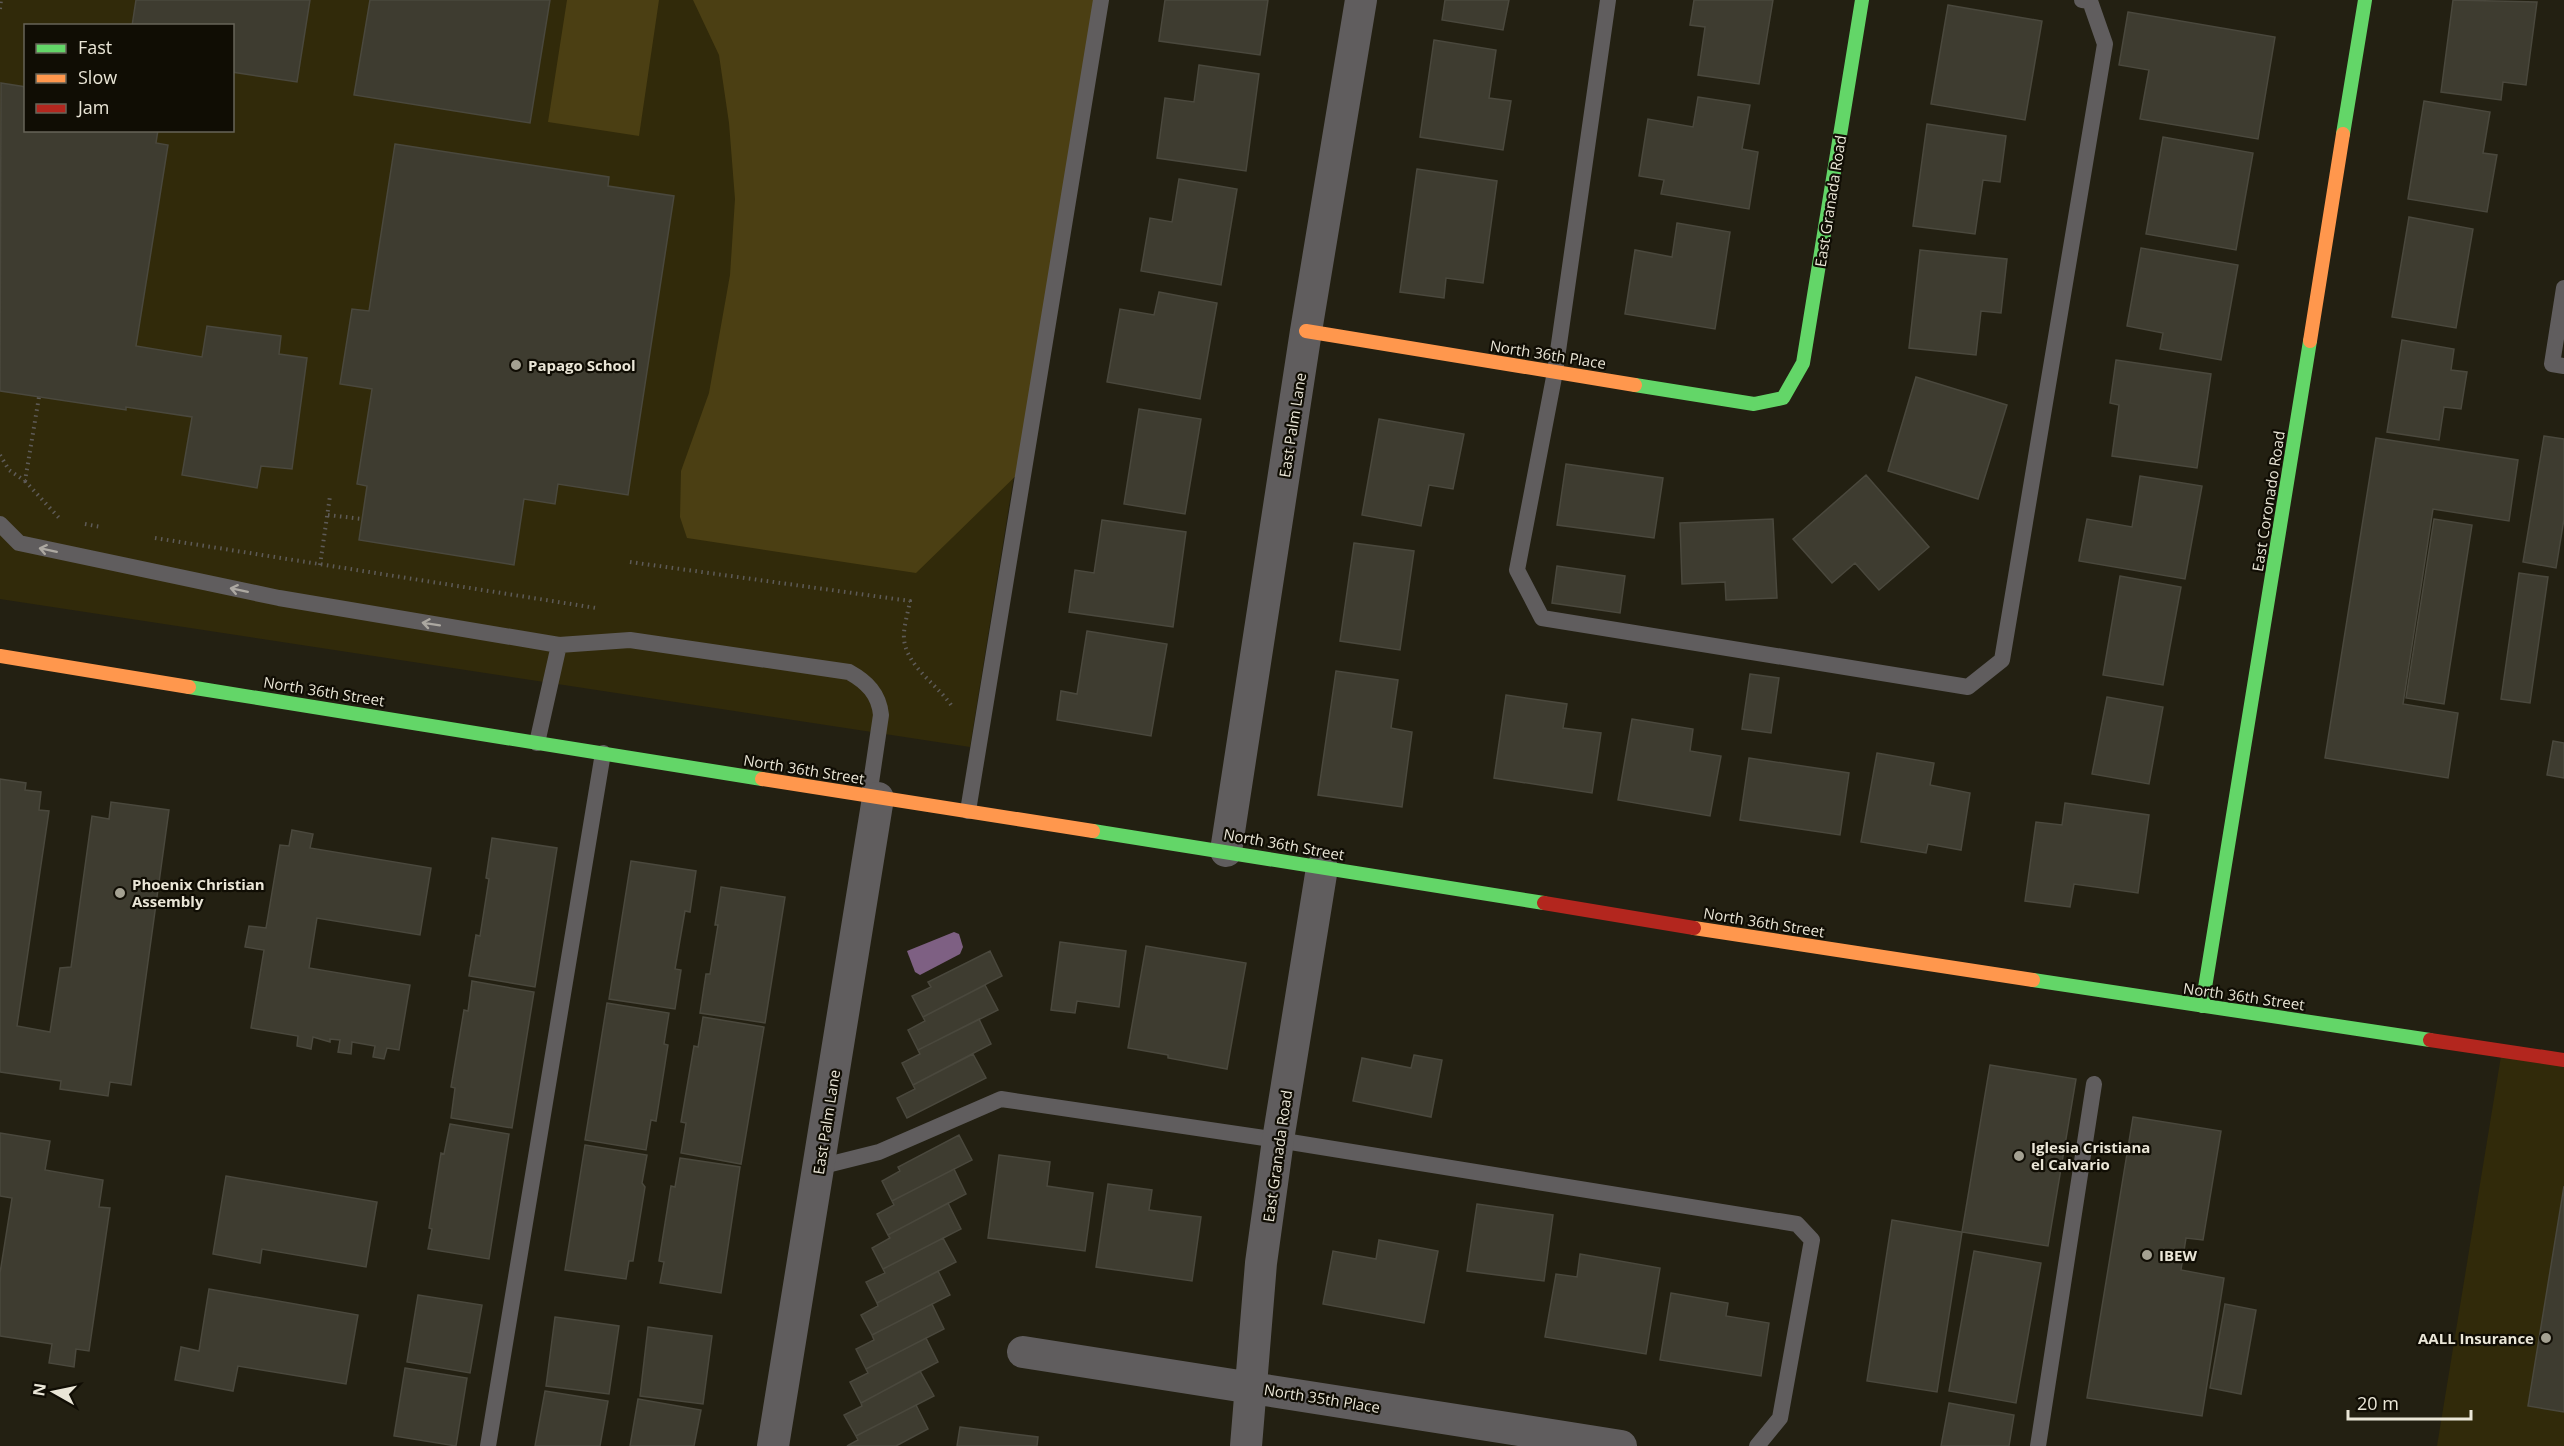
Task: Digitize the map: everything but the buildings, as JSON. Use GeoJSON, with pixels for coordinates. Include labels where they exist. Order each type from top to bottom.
{"type":"FeatureCollection","features":[{"type":"Feature","properties":{"kind":"main road","name":"East Granada Road"},"geometry":{"type":"LineString","coordinates":[[1784,398],[1803,363],[1862,0]]}},
{"type":"Feature","properties":{"kind":"main road","name":"East Coronado Road"},"geometry":{"type":"LineString","coordinates":[[2202,1006],[2365,0]]}},
{"type":"Feature","properties":{"kind":"main road","name":"North 36th Place"},"geometry":{"type":"LineString","coordinates":[[1306,331],[1754,404],[1784,398]]}},
{"type":"Feature","properties":{"kind":"main road","name":"North 36th Street"},"geometry":{"type":"LineString","coordinates":[[0,656],[873,797],[1226,850],[1323,868],[2202,1006],[2564,1060]]}},
{"type":"Feature","properties":{"kind":"street","name":"East Palm Lane"},"geometry":{"type":"LineString","coordinates":[[1226,850],[1306,331],[1361,0]]}},
{"type":"Feature","properties":{"kind":"street","name":"East Palm Lane"},"geometry":{"type":"LineString","coordinates":[[773,1446],[819,1167],[873,797]]}},
{"type":"Feature","properties":{"kind":"street","name":"East Granada Road"},"geometry":{"type":"LineString","coordinates":[[1246,1446],[1261,1263],[1278,1140],[1323,868]]}},
{"type":"Feature","properties":{"kind":"street","name":"North 35th Place"},"geometry":{"type":"LineString","coordinates":[[1023,1352],[1251,1387],[1519,1438],[1621,1446]]}},
{"type":"Feature","properties":{"kind":"lane"},"geometry":{"type":"LineString","coordinates":[[968,811],[1101,0]]}},
{"type":"Feature","properties":{"kind":"lane"},"geometry":{"type":"LineString","coordinates":[[1608,0],[1556,372],[1517,570],[1542,618],[1968,687],[2002,660],[2100,79],[2105,44],[2090,1],[2082,0]]}},
{"type":"Feature","properties":{"kind":"lane"},"geometry":{"type":"LineString","coordinates":[[2564,288],[2552,364],[2564,366]]}},
{"type":"Feature","properties":{"kind":"lane"},"geometry":{"type":"LineString","coordinates":[[0,524],[19,543],[279,598],[559,645],[630,640],[849,672],[872,689],[880,707],[873,797]]}},
{"type":"Feature","properties":{"kind":"lane"},"geometry":{"type":"LineString","coordinates":[[537,743],[559,645]]}},
{"type":"Feature","properties":{"kind":"lane"},"geometry":{"type":"LineString","coordinates":[[488,1446],[603,753]]}},
{"type":"Feature","properties":{"kind":"lane"},"geometry":{"type":"LineString","coordinates":[[2038,1446],[2094,1084]]}},
{"type":"Feature","properties":{"kind":"lane"},"geometry":{"type":"LineString","coordinates":[[819,1167],[879,1152],[1001,1098],[1278,1140],[1797,1224],[1812,1240],[1780,1418],[1757,1446]]}},
{"type":"Feature","properties":{"kind":"path"},"geometry":{"type":"LineString","coordinates":[[0,9],[1,0]]}},
{"type":"Feature","properties":{"kind":"path"},"geometry":{"type":"LineString","coordinates":[[25,481],[39,397]]}},
{"type":"Feature","properties":{"kind":"path"},"geometry":{"type":"LineString","coordinates":[[0,455],[9,470],[25,481],[63,523]]}},
{"type":"Feature","properties":{"kind":"path"},"geometry":{"type":"LineString","coordinates":[[320,565],[330,496]]}},
{"type":"Feature","properties":{"kind":"path"},"geometry":{"type":"LineString","coordinates":[[328,515],[362,519]]}},
{"type":"Feature","properties":{"kind":"path"},"geometry":{"type":"LineString","coordinates":[[81,524],[110,530]]}},
{"type":"Feature","properties":{"kind":"path"},"geometry":{"type":"LineString","coordinates":[[154,538],[596,608]]}},
{"type":"Feature","properties":{"kind":"path"},"geometry":{"type":"LineString","coordinates":[[630,562],[910,601],[904,638],[908,655],[946,696],[956,712]]}},
{"type":"Feature","properties":{"kind":"shaded area","name":"Papago School"},"geometry":{"type":"Polygon","coordinates":[[[0,0],[1091,0],[970,747],[0,599],[0,0]]]}},
{"type":"Feature","properties":{"kind":"shaded area"},"geometry":{"type":"Polygon","coordinates":[[[567,0],[659,0],[639,136],[548,122],[567,0]]]}},
{"type":"Feature","properties":{"kind":"shaded area"},"geometry":{"type":"Polygon","coordinates":[[[693,0],[1095,0],[1024,468],[916,573],[687,538],[680,517],[681,471],[709,393],[730,275],[735,199],[729,123],[719,55],[693,0]]]}},
{"type":"Feature","properties":{"kind":"shaded area"},"geometry":{"type":"Polygon","coordinates":[[[954,932],[959,934],[963,947],[960,954],[920,975],[915,972],[907,951],[954,932]]]}},
{"type":"Feature","properties":{"kind":"shaded area"},"geometry":{"type":"Polygon","coordinates":[[[2502,1050],[2564,1060],[2564,1446],[2437,1446],[2502,1050]]]}},
{"type":"Feature","properties":{"kind":"traffic: fast"},"geometry":{"type":"LineString","coordinates":[[1635,385],[1754,404],[1783,398],[1803,363],[1862,0]]}},
{"type":"Feature","properties":{"kind":"traffic: fast"},"geometry":{"type":"LineString","coordinates":[[2343,134],[2365,0]]}},
{"type":"Feature","properties":{"kind":"traffic: fast"},"geometry":{"type":"LineString","coordinates":[[2202,1006],[2310,341]]}},
{"type":"Feature","properties":{"kind":"traffic: fast"},"geometry":{"type":"LineString","coordinates":[[189,687],[762,779]]}},
{"type":"Feature","properties":{"kind":"traffic: fast"},"geometry":{"type":"LineString","coordinates":[[1093,831],[1544,903]]}},
{"type":"Feature","properties":{"kind":"traffic: fast"},"geometry":{"type":"LineString","coordinates":[[2033,980],[2430,1040]]}},
{"type":"Feature","properties":{"kind":"traffic: slow"},"geometry":{"type":"LineString","coordinates":[[2310,341],[2343,134]]}},
{"type":"Feature","properties":{"kind":"traffic: slow"},"geometry":{"type":"LineString","coordinates":[[1306,331],[1635,385]]}},
{"type":"Feature","properties":{"kind":"traffic: slow"},"geometry":{"type":"LineString","coordinates":[[0,656],[189,687]]}},
{"type":"Feature","properties":{"kind":"traffic: slow"},"geometry":{"type":"LineString","coordinates":[[762,779],[1093,831]]}},
{"type":"Feature","properties":{"kind":"traffic: slow"},"geometry":{"type":"LineString","coordinates":[[1694,928],[2033,980]]}},
{"type":"Feature","properties":{"kind":"traffic: jam"},"geometry":{"type":"LineString","coordinates":[[1544,903],[1694,928]]}},
{"type":"Feature","properties":{"kind":"traffic: jam"},"geometry":{"type":"LineString","coordinates":[[2430,1040],[2564,1060]]}},
{"type":"Feature","properties":{"kind":"place","name":"Papago School"},"geometry":{"type":"Point","coordinates":[516,365]}},
{"type":"Feature","properties":{"kind":"place","name":"Phoenix Christian Assembly"},"geometry":{"type":"Point","coordinates":[120,893]}},
{"type":"Feature","properties":{"kind":"place","name":"Iglesia Cristiana el Calvario"},"geometry":{"type":"Point","coordinates":[2019,1156]}},
{"type":"Feature","properties":{"kind":"place","name":"IBEW"},"geometry":{"type":"Point","coordinates":[2147,1255]}},
{"type":"Feature","properties":{"kind":"place","name":"AALL Insurance"},"geometry":{"type":"Point","coordinates":[2546,1338]}}]}
